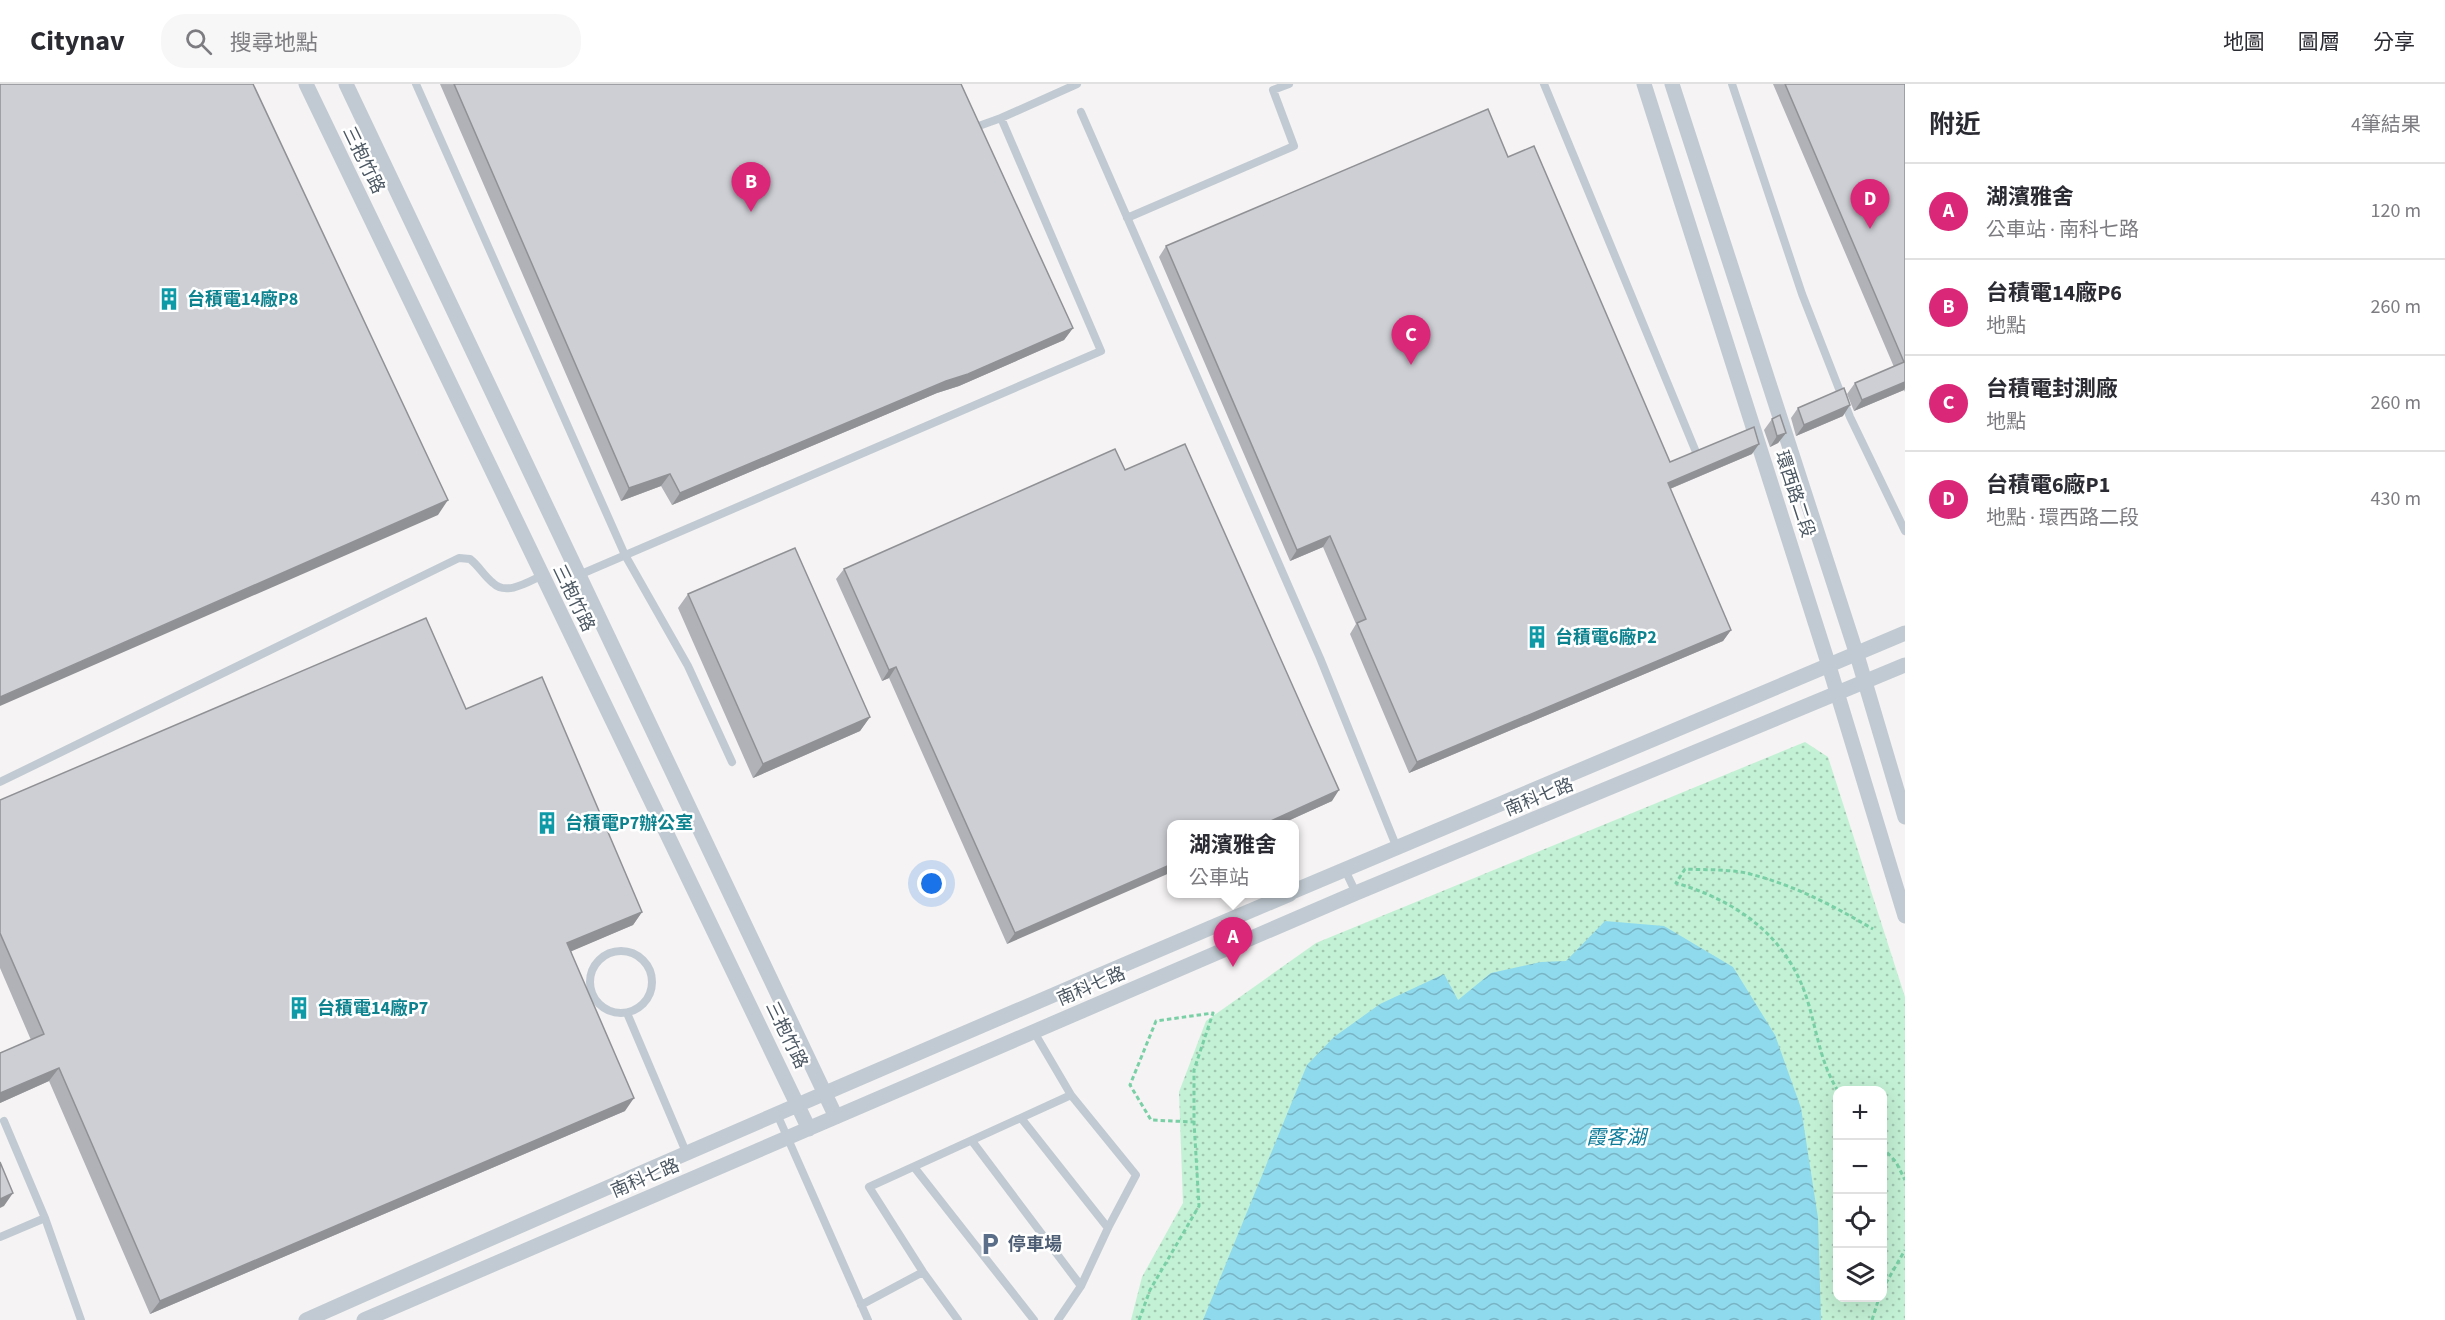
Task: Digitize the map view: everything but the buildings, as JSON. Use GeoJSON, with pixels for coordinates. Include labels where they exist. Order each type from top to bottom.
{"type":"FeatureCollection","features":[{"type":"Feature","properties":{"kind":"street","name":"三抱竹路"},"geometry":{"type":"LineString","coordinates":[[306,84],[809,1129]]}},
{"type":"Feature","properties":{"kind":"street","name":"三抱竹路"},"geometry":{"type":"LineString","coordinates":[[346,84],[836,1117]]}},
{"type":"Feature","properties":{"kind":"street","name":"環西路二段"},"geometry":{"type":"LineString","coordinates":[[1644,84],[1829,666],[1905,916]]}},
{"type":"Feature","properties":{"kind":"street","name":"環西路二段"},"geometry":{"type":"LineString","coordinates":[[1672,84],[1865,682]]}},
{"type":"Feature","properties":{"kind":"street","name":"南科七路"},"geometry":{"type":"LineString","coordinates":[[1299,889],[1905,633]]}},
{"type":"Feature","properties":{"kind":"street"},"geometry":{"type":"LineString","coordinates":[[1905,665],[1865,682],[1905,816]]}},
{"type":"Feature","properties":{"kind":"street","name":"南科七路"},"geometry":{"type":"LineString","coordinates":[[364,1320],[1356,893],[1865,682]]}},
{"type":"Feature","properties":{"kind":"street","name":"南科七路"},"geometry":{"type":"LineString","coordinates":[[306,1320],[686,1152],[799,1106],[1281,898]]}},
{"type":"Feature","properties":{"kind":"lane"},"geometry":{"type":"LineString","coordinates":[[416,84],[625,555],[688,666],[732,762]]}},
{"type":"Feature","properties":{"kind":"lane"},"geometry":{"type":"LineString","coordinates":[[972,116],[976,127],[1077,84]]}},
{"type":"Feature","properties":{"kind":"lane"},"geometry":{"type":"LineString","coordinates":[[1127,218],[1294,146],[1273,90],[1289,84]]}},
{"type":"Feature","properties":{"kind":"lane"},"geometry":{"type":"LineString","coordinates":[[1544,84],[1696,452]]}},
{"type":"Feature","properties":{"kind":"lane"},"geometry":{"type":"LineString","coordinates":[[1732,84],[1802,294],[1851,417],[1905,531]]}},
{"type":"Feature","properties":{"kind":"lane"},"geometry":{"type":"LineString","coordinates":[[1081,112],[1320,658],[1397,849]]}},
{"type":"Feature","properties":{"kind":"lane"},"geometry":{"type":"LineString","coordinates":[[579,575],[1101,351],[1001,118]]}},
{"type":"Feature","properties":{"kind":"lane"},"geometry":{"type":"LineString","coordinates":[[0,782],[459,558],[470,559],[494,585],[502,589],[541,576]]}},
{"type":"Feature","properties":{"kind":"lane"},"geometry":{"type":"LineString","coordinates":[[1345,870],[1356,893]]}},
{"type":"Feature","properties":{"kind":"lane"},"geometry":{"type":"LineString","coordinates":[[620,951],[636,955],[643,960],[651,975],[651,992],[647,999],[635,1010],[627,1013],[610,1011],[596,1002],[590,986],[593,969],[603,957],[620,951]]}},
{"type":"Feature","properties":{"kind":"lane"},"geometry":{"type":"LineString","coordinates":[[627,1013],[686,1152]]}},
{"type":"Feature","properties":{"kind":"lane"},"geometry":{"type":"LineString","coordinates":[[1034,1032],[1071,1095],[1136,1175],[1081,1286],[1058,1320]]}},
{"type":"Feature","properties":{"kind":"lane"},"geometry":{"type":"LineString","coordinates":[[958,1320],[922,1272],[869,1187],[1071,1095]]}},
{"type":"Feature","properties":{"kind":"lane"},"geometry":{"type":"LineString","coordinates":[[777,1114],[868,1320]]}},
{"type":"Feature","properties":{"kind":"lane"},"geometry":{"type":"LineString","coordinates":[[1021,1118],[1108,1228]]}},
{"type":"Feature","properties":{"kind":"lane"},"geometry":{"type":"LineString","coordinates":[[4,1121],[45,1218],[81,1320]]}},
{"type":"Feature","properties":{"kind":"lane"},"geometry":{"type":"LineString","coordinates":[[972,1141],[1081,1286]]}},
{"type":"Feature","properties":{"kind":"lane"},"geometry":{"type":"LineString","coordinates":[[914,1167],[1034,1320]]}},
{"type":"Feature","properties":{"kind":"lane"},"geometry":{"type":"LineString","coordinates":[[0,1237],[45,1218]]}},
{"type":"Feature","properties":{"kind":"lane"},"geometry":{"type":"LineString","coordinates":[[861,1305],[922,1272]]}},
{"type":"Feature","properties":{"kind":"path"},"geometry":{"type":"LineString","coordinates":[[1836,1086],[1821,1055],[1807,998],[1784,952],[1770,935],[1738,909],[1701,890],[1676,883],[1685,869],[1744,873],[1797,888],[1873,929]]}},
{"type":"Feature","properties":{"kind":"path"},"geometry":{"type":"LineString","coordinates":[[1139,1320],[1150,1290],[1199,1206],[1194,1122],[1194,1070],[1214,1013],[1156,1021],[1130,1085],[1151,1120],[1194,1122]]}},
{"type":"Feature","properties":{"kind":"path"},"geometry":{"type":"LineString","coordinates":[[1887,1152],[1896,1161],[1905,1180]]}},
{"type":"Feature","properties":{"kind":"path"},"geometry":{"type":"LineString","coordinates":[[1887,1281],[1905,1250]]}},
{"type":"Feature","properties":{"kind":"path"},"geometry":{"type":"LineString","coordinates":[[1872,1320],[1878,1302]]}},
{"type":"Feature","properties":{"kind":"green space"},"geometry":{"type":"Polygon","coordinates":[[[1805,742],[1828,757],[1905,997],[1905,1320],[1131,1320],[1142,1277],[1183,1203],[1179,1092],[1206,1021],[1316,943],[1805,742]]]}},
{"type":"Feature","properties":{"kind":"water","name":"霞客湖"},"geometry":{"type":"Polygon","coordinates":[[[1605,921],[1664,926],[1733,967],[1775,1035],[1801,1108],[1818,1218],[1821,1320],[1203,1320],[1307,1065],[1334,1037],[1380,1004],[1444,974],[1458,1000],[1491,973],[1541,962],[1566,961],[1605,921]]]}},
{"type":"Feature","properties":{"kind":"place","name":"台積電14廠P6"},"geometry":{"type":"Point","coordinates":[751,212]}},
{"type":"Feature","properties":{"kind":"place","name":"台積電6廠P1"},"geometry":{"type":"Point","coordinates":[1870,229]}},
{"type":"Feature","properties":{"kind":"place","name":"台積電14廠P8"},"geometry":{"type":"Point","coordinates":[169,299]}},
{"type":"Feature","properties":{"kind":"place","name":"台積電封測廠"},"geometry":{"type":"Point","coordinates":[1411,365]}},
{"type":"Feature","properties":{"kind":"place","name":"台積電6廠P2"},"geometry":{"type":"Point","coordinates":[1537,637]}},
{"type":"Feature","properties":{"kind":"place","name":"台積電P7辦公室"},"geometry":{"type":"Point","coordinates":[547,823]}},
{"type":"Feature","properties":{"kind":"place","name":"湖濱雅舍"},"geometry":{"type":"Point","coordinates":[1233,967]}},
{"type":"Feature","properties":{"kind":"place","name":"台積電14廠P7"},"geometry":{"type":"Point","coordinates":[299,1008]}},
{"type":"Feature","properties":{"kind":"place","name":"停車場"},"geometry":{"type":"Point","coordinates":[990,1244]}}]}
